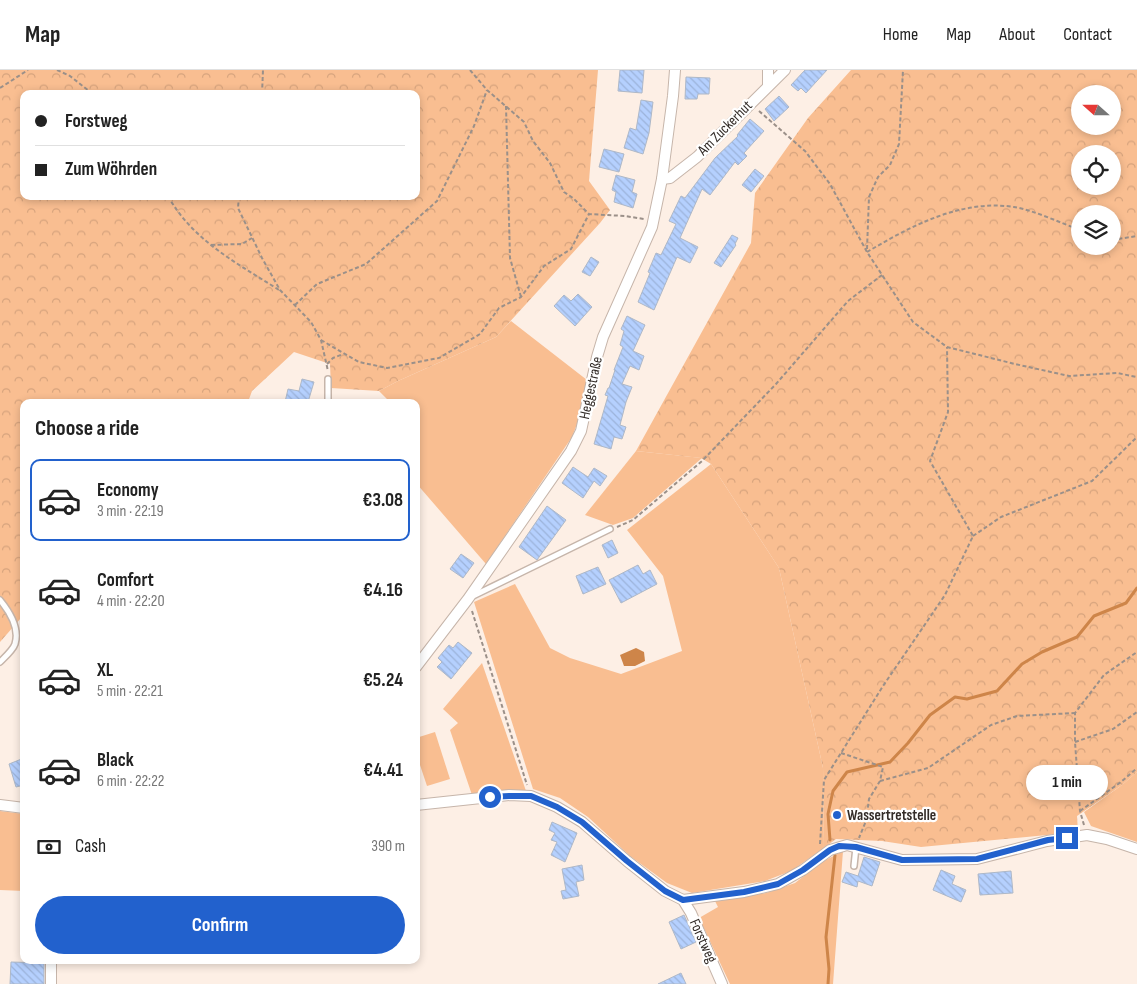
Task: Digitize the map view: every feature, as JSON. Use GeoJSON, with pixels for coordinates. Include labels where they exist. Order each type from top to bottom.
{"type":"FeatureCollection","features":[{"type":"Feature","properties":{"kind":"street","name":"Heggestraße"},"geometry":{"type":"LineString","coordinates":[[420,662],[468,599],[571,451],[581,431],[599,350],[649,234],[653,220],[662,179],[675,70]]}},
{"type":"Feature","properties":{"kind":"street"},"geometry":{"type":"LineString","coordinates":[[768,70],[768,85]]}},
{"type":"Feature","properties":{"kind":"street","name":"Am Zuckerhut"},"geometry":{"type":"LineString","coordinates":[[662,179],[670,178],[697,157],[784,70]]}},
{"type":"Feature","properties":{"kind":"street","name":"Forstweg"},"geometry":{"type":"LineString","coordinates":[[420,805],[509,796],[531,796],[557,807],[582,822],[665,891],[683,900],[691,913],[722,984]]}},
{"type":"Feature","properties":{"kind":"street"},"geometry":{"type":"LineString","coordinates":[[0,806],[20,808]]}},
{"type":"Feature","properties":{"kind":"street"},"geometry":{"type":"LineString","coordinates":[[683,900],[744,892],[778,884],[792,878],[830,850],[839,846],[856,847],[902,860],[977,859],[1048,840],[1087,834],[1137,850]]}},
{"type":"Feature","properties":{"kind":"street"},"geometry":{"type":"LineString","coordinates":[[51,964],[51,984]]}},
{"type":"Feature","properties":{"kind":"lane"},"geometry":{"type":"LineString","coordinates":[[328,379],[328,399]]}},
{"type":"Feature","properties":{"kind":"lane"},"geometry":{"type":"LineString","coordinates":[[468,599],[610,530]]}},
{"type":"Feature","properties":{"kind":"lane"},"geometry":{"type":"LineString","coordinates":[[0,600],[8,610],[17,631],[15,645],[0,662]]}},
{"type":"Feature","properties":{"kind":"lane"},"geometry":{"type":"LineString","coordinates":[[854,866],[856,847]]}},
{"type":"Feature","properties":{"kind":"path"},"geometry":{"type":"LineString","coordinates":[[0,88],[27,70]]}},
{"type":"Feature","properties":{"kind":"path"},"geometry":{"type":"LineString","coordinates":[[57,70],[70,76],[88,90]]}},
{"type":"Feature","properties":{"kind":"path"},"geometry":{"type":"LineString","coordinates":[[262,90],[263,70]]}},
{"type":"Feature","properties":{"kind":"path"},"geometry":{"type":"LineString","coordinates":[[470,70],[487,90],[524,122],[533,141],[550,164],[564,192],[589,214],[653,220]]}},
{"type":"Feature","properties":{"kind":"path"},"geometry":{"type":"LineString","coordinates":[[866,252],[869,197],[878,177],[890,165],[899,144],[903,70]]}},
{"type":"Feature","properties":{"kind":"path"},"geometry":{"type":"LineString","coordinates":[[295,305],[317,284],[366,264],[437,201],[474,126],[487,90]]}},
{"type":"Feature","properties":{"kind":"path"},"geometry":{"type":"LineString","coordinates":[[750,103],[806,151],[830,184],[866,252],[913,322],[948,347],[1069,376],[1117,373],[1137,377]]}},
{"type":"Feature","properties":{"kind":"path"},"geometry":{"type":"LineString","coordinates":[[506,105],[510,258],[521,297]]}},
{"type":"Feature","properties":{"kind":"path"},"geometry":{"type":"LineString","coordinates":[[171,200],[194,232],[209,245],[280,290],[312,322],[321,340],[327,364],[328,379]]}},
{"type":"Feature","properties":{"kind":"path"},"geometry":{"type":"LineString","coordinates":[[238,200],[238,208],[252,238],[280,290]]}},
{"type":"Feature","properties":{"kind":"path"},"geometry":{"type":"LineString","coordinates":[[866,252],[906,229],[950,212],[992,205],[1017,207],[1071,227]]}},
{"type":"Feature","properties":{"kind":"path"},"geometry":{"type":"LineString","coordinates":[[321,340],[358,362],[387,368],[439,358],[480,334],[499,308],[521,297],[544,266],[571,249],[589,214]]}},
{"type":"Feature","properties":{"kind":"path"},"geometry":{"type":"LineString","coordinates":[[1121,239],[1137,236]]}},
{"type":"Feature","properties":{"kind":"path"},"geometry":{"type":"LineString","coordinates":[[209,245],[242,244],[252,238]]}},
{"type":"Feature","properties":{"kind":"path"},"geometry":{"type":"LineString","coordinates":[[610,530],[633,520],[702,461],[776,384],[848,301],[882,274]]}},
{"type":"Feature","properties":{"kind":"path"},"geometry":{"type":"LineString","coordinates":[[948,347],[948,412],[930,461],[973,536]]}},
{"type":"Feature","properties":{"kind":"path"},"geometry":{"type":"LineString","coordinates":[[327,364],[333,358],[344,353]]}},
{"type":"Feature","properties":{"kind":"path"},"geometry":{"type":"LineString","coordinates":[[820,858],[824,780],[883,686],[945,595],[973,536],[1001,517],[1092,481],[1137,437]]}},
{"type":"Feature","properties":{"kind":"path"},"geometry":{"type":"LineString","coordinates":[[468,599],[531,796]]}},
{"type":"Feature","properties":{"kind":"path"},"geometry":{"type":"LineString","coordinates":[[1087,834],[1080,811],[1075,713],[1104,675],[1137,652]]}},
{"type":"Feature","properties":{"kind":"path"},"geometry":{"type":"LineString","coordinates":[[1075,742],[1113,729],[1137,712]]}},
{"type":"Feature","properties":{"kind":"path"},"geometry":{"type":"LineString","coordinates":[[880,782],[928,768],[990,725],[1018,716],[1075,713]]}},
{"type":"Feature","properties":{"kind":"path"},"geometry":{"type":"LineString","coordinates":[[841,753],[883,767],[880,782],[869,799],[866,821],[856,847]]}},
{"type":"Feature","properties":{"kind":"path"},"geometry":{"type":"LineString","coordinates":[[1080,811],[1121,782],[1137,768]]}},
{"type":"Feature","properties":{"kind":"green space"},"geometry":{"type":"Polygon","coordinates":[[[0,70],[598,70],[589,181],[610,210],[496,337],[379,391],[331,388],[330,364],[294,352],[252,391],[249,399],[20,399],[20,619],[0,642],[0,70]]]}},
{"type":"Feature","properties":{"kind":"green space"},"geometry":{"type":"Polygon","coordinates":[[[851,70],[1137,70],[1137,772],[1122,785],[1077,816],[1078,832],[921,847],[882,841],[836,839],[824,848],[823,768],[779,568],[711,464],[701,458],[636,451],[751,243],[755,193],[808,118],[851,70]]]}},
{"type":"Feature","properties":{"kind":"green space"},"geometry":{"type":"Polygon","coordinates":[[[511,321],[587,380],[577,424],[572,437],[486,564],[420,488],[420,399],[387,399],[379,391],[496,337],[511,321]]]}},
{"type":"Feature","properties":{"kind":"green space"},"geometry":{"type":"Polygon","coordinates":[[[636,451],[702,458],[633,518],[613,525],[585,515],[636,451]]]}},
{"type":"Feature","properties":{"kind":"green space"},"geometry":{"type":"Polygon","coordinates":[[[711,464],[779,568],[823,768],[824,848],[791,871],[765,881],[692,893],[667,883],[630,856],[588,817],[560,798],[533,789],[474,602],[515,584],[550,648],[570,658],[621,674],[682,651],[663,576],[627,530],[711,464]]]}},
{"type":"Feature","properties":{"kind":"green space"},"geometry":{"type":"Polygon","coordinates":[[[482,663],[526,791],[472,795],[450,730],[458,723],[443,709],[482,663]]]}},
{"type":"Feature","properties":{"kind":"green space"},"geometry":{"type":"Polygon","coordinates":[[[435,732],[450,779],[427,786],[420,765],[420,737],[435,732]]]}},
{"type":"Feature","properties":{"kind":"green space"},"geometry":{"type":"Polygon","coordinates":[[[1137,772],[1137,842],[1091,826],[1084,812],[1137,772]]]}},
{"type":"Feature","properties":{"kind":"green space"},"geometry":{"type":"Polygon","coordinates":[[[0,811],[20,814],[20,891],[0,890],[0,811]]]}},
{"type":"Feature","properties":{"kind":"green space"},"geometry":{"type":"Polygon","coordinates":[[[843,851],[833,984],[730,984],[699,918],[718,907],[715,901],[766,893],[795,883],[822,862],[843,851]]]}},
{"type":"Feature","properties":{"kind":"shaded area"},"geometry":{"type":"Polygon","coordinates":[[[636,648],[644,652],[645,661],[635,666],[624,666],[620,655],[636,648]]]}},
{"type":"Feature","properties":{"kind":"building"},"geometry":{"type":"Polygon","coordinates":[[[620,70],[644,70],[642,93],[618,91],[620,70]]]}},
{"type":"Feature","properties":{"kind":"building"},"geometry":{"type":"Polygon","coordinates":[[[805,70],[827,70],[806,93],[801,88],[798,91],[791,85],[805,70]]]}},
{"type":"Feature","properties":{"kind":"building"},"geometry":{"type":"Polygon","coordinates":[[[686,77],[710,78],[709,94],[698,94],[697,99],[685,99],[686,77]]]}},
{"type":"Feature","properties":{"kind":"building"},"geometry":{"type":"Polygon","coordinates":[[[779,96],[789,107],[774,121],[765,109],[779,96]]]}},
{"type":"Feature","properties":{"kind":"building"},"geometry":{"type":"Polygon","coordinates":[[[641,100],[653,102],[649,133],[643,154],[624,148],[630,128],[636,130],[641,100]]]}},
{"type":"Feature","properties":{"kind":"building"},"geometry":{"type":"Polygon","coordinates":[[[750,119],[764,131],[744,153],[747,156],[738,165],[735,162],[710,195],[702,189],[680,238],[698,247],[690,263],[677,257],[654,310],[638,302],[656,253],[661,255],[676,224],[669,221],[681,196],[685,198],[715,158],[738,136],[750,119]]]}},
{"type":"Feature","properties":{"kind":"building"},"geometry":{"type":"Polygon","coordinates":[[[604,149],[624,154],[619,172],[599,167],[604,149]]]}},
{"type":"Feature","properties":{"kind":"building"},"geometry":{"type":"Polygon","coordinates":[[[755,169],[764,176],[751,192],[742,185],[755,169]]]}},
{"type":"Feature","properties":{"kind":"building"},"geometry":{"type":"Polygon","coordinates":[[[616,175],[635,180],[632,192],[637,194],[633,208],[614,202],[616,192],[612,190],[616,175]]]}},
{"type":"Feature","properties":{"kind":"building"},"geometry":{"type":"Polygon","coordinates":[[[732,235],[738,238],[736,245],[721,267],[714,263],[732,235]]]}},
{"type":"Feature","properties":{"kind":"building"},"geometry":{"type":"Polygon","coordinates":[[[591,257],[599,262],[590,276],[582,272],[591,257]]]}},
{"type":"Feature","properties":{"kind":"building"},"geometry":{"type":"Polygon","coordinates":[[[578,294],[592,307],[575,326],[554,306],[564,295],[571,301],[578,294]]]}},
{"type":"Feature","properties":{"kind":"building"},"geometry":{"type":"Polygon","coordinates":[[[627,316],[645,325],[633,351],[644,356],[639,370],[630,366],[622,384],[632,387],[620,425],[626,427],[622,439],[614,437],[611,449],[594,444],[608,396],[605,395],[623,347],[620,345],[624,331],[621,329],[627,316]]]}},
{"type":"Feature","properties":{"kind":"building"},"geometry":{"type":"Polygon","coordinates":[[[302,379],[314,382],[309,399],[286,399],[288,389],[299,391],[302,379]]]}},
{"type":"Feature","properties":{"kind":"building"},"geometry":{"type":"Polygon","coordinates":[[[573,467],[588,477],[594,468],[607,476],[600,486],[594,481],[583,498],[562,483],[573,467]]]}},
{"type":"Feature","properties":{"kind":"building"},"geometry":{"type":"Polygon","coordinates":[[[547,506],[566,520],[537,560],[519,547],[547,506]]]}},
{"type":"Feature","properties":{"kind":"building"},"geometry":{"type":"Polygon","coordinates":[[[612,540],[618,553],[608,558],[602,545],[612,540]]]}},
{"type":"Feature","properties":{"kind":"building"},"geometry":{"type":"Polygon","coordinates":[[[461,554],[474,563],[463,578],[450,569],[461,554]]]}},
{"type":"Feature","properties":{"kind":"building"},"geometry":{"type":"Polygon","coordinates":[[[638,565],[643,574],[650,570],[657,584],[621,603],[609,580],[638,565]]]}},
{"type":"Feature","properties":{"kind":"building"},"geometry":{"type":"Polygon","coordinates":[[[598,567],[606,584],[583,594],[576,576],[598,567]]]}},
{"type":"Feature","properties":{"kind":"building"},"geometry":{"type":"Polygon","coordinates":[[[458,642],[472,653],[451,679],[437,667],[442,662],[438,658],[449,645],[453,648],[458,642]]]}},
{"type":"Feature","properties":{"kind":"building"},"geometry":{"type":"Polygon","coordinates":[[[20,760],[20,786],[16,787],[9,764],[20,760]]]}},
{"type":"Feature","properties":{"kind":"building"},"geometry":{"type":"Polygon","coordinates":[[[552,822],[577,833],[565,862],[551,855],[557,842],[551,840],[555,833],[549,830],[552,822]]]}},
{"type":"Feature","properties":{"kind":"building"},"geometry":{"type":"Polygon","coordinates":[[[864,857],[880,862],[872,886],[858,881],[857,887],[842,882],[846,872],[858,876],[864,857]]]}},
{"type":"Feature","properties":{"kind":"building"},"geometry":{"type":"Polygon","coordinates":[[[582,865],[584,880],[576,882],[579,896],[563,899],[561,891],[566,890],[562,869],[582,865]]]}},
{"type":"Feature","properties":{"kind":"building"},"geometry":{"type":"Polygon","coordinates":[[[941,870],[955,876],[952,884],[966,890],[961,902],[933,890],[941,870]]]}},
{"type":"Feature","properties":{"kind":"building"},"geometry":{"type":"Polygon","coordinates":[[[1011,871],[1013,893],[980,895],[978,874],[1011,871]]]}},
{"type":"Feature","properties":{"kind":"building"},"geometry":{"type":"Polygon","coordinates":[[[684,915],[696,942],[681,949],[669,922],[684,915]]]}},
{"type":"Feature","properties":{"kind":"building"},"geometry":{"type":"Polygon","coordinates":[[[11,962],[44,964],[44,984],[10,984],[11,962]]]}},
{"type":"Feature","properties":{"kind":"building"},"geometry":{"type":"Polygon","coordinates":[[[681,973],[686,984],[658,984],[681,973]]]}},
{"type":"Feature","properties":{"kind":"waterway"},"geometry":{"type":"LineString","coordinates":[[830,840],[828,814],[833,791],[847,772],[890,762],[930,715],[955,697],[967,699],[997,691],[1022,664],[1042,652],[1077,637],[1094,616],[1126,603],[1137,588]]}},
{"type":"Feature","properties":{"kind":"waterway"},"geometry":{"type":"LineString","coordinates":[[828,984],[829,969],[826,937],[835,855]]}},
{"type":"Feature","properties":{"kind":"place","name":"Wassertretstelle"},"geometry":{"type":"Point","coordinates":[837,815]}},
{"type":"Feature","properties":{"kind":"route"},"geometry":{"type":"LineString","coordinates":[[490,797],[531,796],[557,807],[582,822],[665,891],[683,900],[744,892],[778,884],[792,878],[830,850],[839,846],[847,845],[902,860],[977,859],[1048,840],[1067,838]]}}]}
